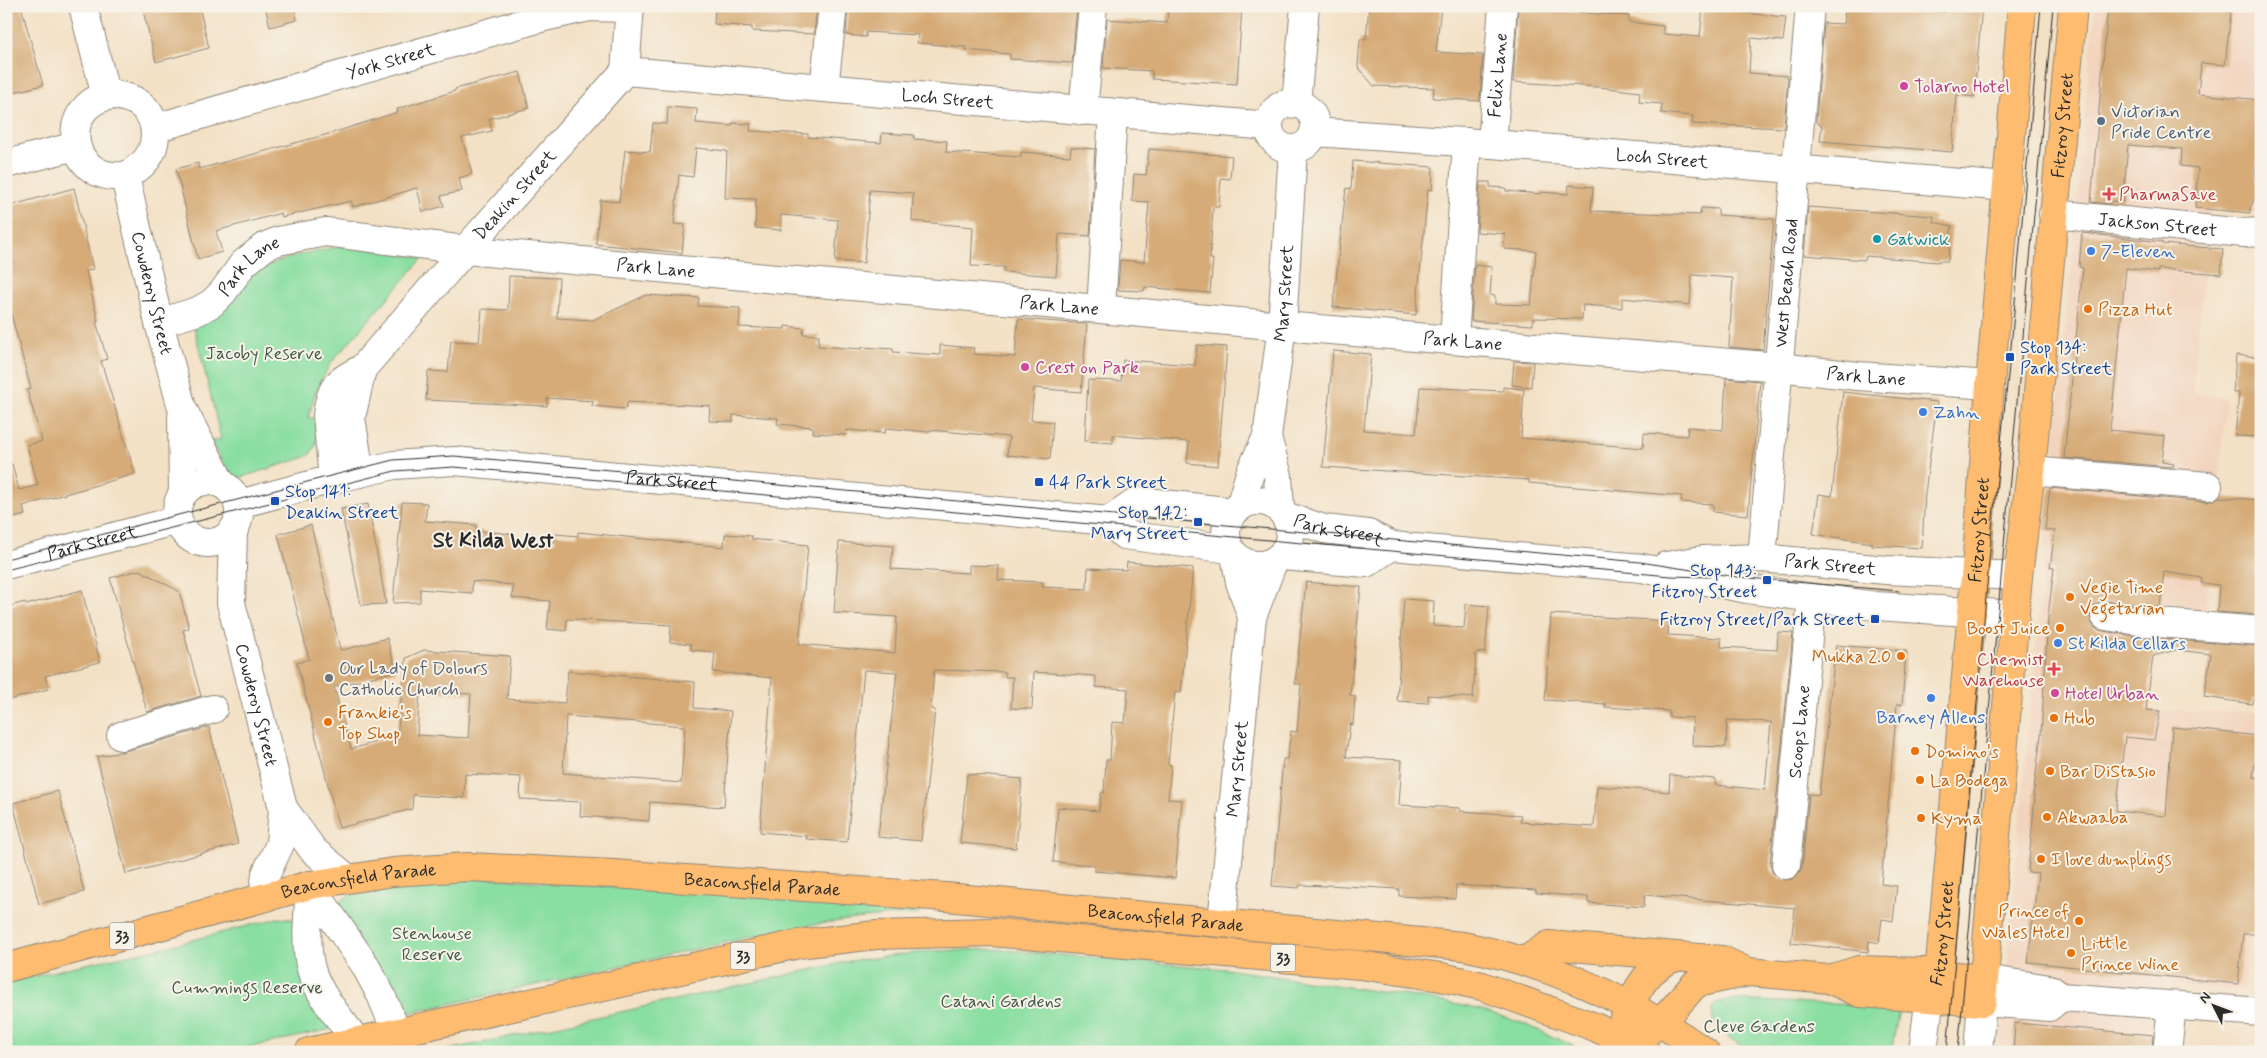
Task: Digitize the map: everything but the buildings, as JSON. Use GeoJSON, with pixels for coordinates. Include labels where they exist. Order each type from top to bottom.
{"type":"FeatureCollection","features":[{"type":"Feature","properties":{"kind":"main road","name":"Fitzroy Street"},"geometry":{"type":"LineString","coordinates":[[1936,986],[1976,573],[2022,6]]}},
{"type":"Feature","properties":{"kind":"main road","name":"Fitzroy Street"},"geometry":{"type":"LineString","coordinates":[[1982,991],[2018,576],[2031,471],[2073,6]]}},
{"type":"Feature","properties":{"kind":"main road","name":"Beaconsfield Parade"},"geometry":{"type":"LineString","coordinates":[[6,968],[310,885],[424,868],[505,868],[946,897],[1463,946],[1526,961],[1590,987],[1660,1023],[1705,1052]]}},
{"type":"Feature","properties":{"kind":"main road","name":"Beaconsfield Parade"},"geometry":{"type":"LineString","coordinates":[[309,1052],[401,1042],[798,944],[876,935],[991,932],[1360,965],[1441,976],[1482,986],[1519,998],[1632,1044]]}},
{"type":"Feature","properties":{"kind":"main road"},"geometry":{"type":"LineString","coordinates":[[1526,961],[1549,945],[1722,960],[1749,972]]}},
{"type":"Feature","properties":{"kind":"main road"},"geometry":{"type":"LineString","coordinates":[[1632,1044],[1629,1006],[1636,991],[1653,970],[1664,962],[1682,956]]}},
{"type":"Feature","properties":{"kind":"main road"},"geometry":{"type":"LineString","coordinates":[[1632,1044],[1660,1023],[1696,983],[1749,972],[1829,980],[1860,993],[1936,986],[1982,991]]}},
{"type":"Feature","properties":{"kind":"street"},"geometry":{"type":"LineString","coordinates":[[83,6],[106,96]]}},
{"type":"Feature","properties":{"kind":"street"},"geometry":{"type":"LineString","coordinates":[[824,88],[833,6]]}},
{"type":"Feature","properties":{"kind":"street"},"geometry":{"type":"LineString","coordinates":[[1083,112],[1093,6]]}},
{"type":"Feature","properties":{"kind":"street"},"geometry":{"type":"LineString","coordinates":[[1296,104],[1305,6]]}},
{"type":"Feature","properties":{"kind":"street","name":"Felix Lane"},"geometry":{"type":"LineString","coordinates":[[1454,340],[1479,143],[1504,6]]}},
{"type":"Feature","properties":{"kind":"street","name":"West Beach Road"},"geometry":{"type":"LineString","coordinates":[[1762,558],[1810,6]]}},
{"type":"Feature","properties":{"kind":"street","name":"York Street"},"geometry":{"type":"LineString","coordinates":[[154,128],[544,17],[590,7],[630,7]]}},
{"type":"Feature","properties":{"kind":"street"},"geometry":{"type":"LineString","coordinates":[[625,71],[630,7]]}},
{"type":"Feature","properties":{"kind":"street","name":"Loch Street"},"geometry":{"type":"LineString","coordinates":[[625,71],[1083,112],[1269,126]]}},
{"type":"Feature","properties":{"kind":"street","name":"Deakin Street"},"geometry":{"type":"LineString","coordinates":[[333,479],[327,426],[328,406],[335,388],[342,378],[362,368],[625,71]]}},
{"type":"Feature","properties":{"kind":"street"},"geometry":{"type":"LineString","coordinates":[[106,96],[128,98],[141,105],[150,115],[154,128],[155,142],[150,156],[141,166],[125,176],[102,174],[90,168],[81,158],[76,146],[74,134],[82,112],[91,104],[106,96]]}},
{"type":"Feature","properties":{"kind":"street"},"geometry":{"type":"LineString","coordinates":[[1296,104],[1304,106],[1314,117],[1314,132],[1307,144],[1293,150],[1279,145],[1270,134],[1269,126],[1272,115],[1280,107],[1296,104]]}},
{"type":"Feature","properties":{"kind":"street"},"geometry":{"type":"LineString","coordinates":[[1101,309],[1114,114]]}},
{"type":"Feature","properties":{"kind":"street","name":"Loch Street"},"geometry":{"type":"LineString","coordinates":[[1314,132],[1479,143],[2008,187]]}},
{"type":"Feature","properties":{"kind":"street"},"geometry":{"type":"LineString","coordinates":[[6,164],[76,146]]}},
{"type":"Feature","properties":{"kind":"street","name":"Mary Street"},"geometry":{"type":"LineString","coordinates":[[1237,510],[1250,473],[1268,437],[1282,326],[1293,150]]}},
{"type":"Feature","properties":{"kind":"street","name":"Cowderoy Street"},"geometry":{"type":"LineString","coordinates":[[125,176],[159,323],[182,408],[221,483]]}},
{"type":"Feature","properties":{"kind":"street","name":"Jackson Street"},"geometry":{"type":"LineString","coordinates":[[2053,214],[2253,232]]}},
{"type":"Feature","properties":{"kind":"street","name":"Park Lane"},"geometry":{"type":"LineString","coordinates":[[159,323],[205,307],[223,292],[249,257],[264,247],[278,241],[326,232],[465,250],[1282,326],[1779,367],[1858,376],[1990,385]]}},
{"type":"Feature","properties":{"kind":"street","name":"Deakin Street"},"geometry":{"type":"LineString","coordinates":[[360,473],[350,418],[362,368]]}},
{"type":"Feature","properties":{"kind":"street","name":"Cowderoy Street"},"geometry":{"type":"LineString","coordinates":[[182,408],[183,493]]}},
{"type":"Feature","properties":{"kind":"street","name":"Mary Street"},"geometry":{"type":"LineString","coordinates":[[1268,437],[1278,476],[1282,513]]}},
{"type":"Feature","properties":{"kind":"street","name":"Park Street"},"geometry":{"type":"LineString","coordinates":[[239,504],[333,479],[394,466],[454,461],[1109,521]]}},
{"type":"Feature","properties":{"kind":"street"},"geometry":{"type":"LineString","coordinates":[[2031,471],[2208,486]]}},
{"type":"Feature","properties":{"kind":"street"},"geometry":{"type":"LineString","coordinates":[[213,480],[221,483],[233,492],[239,504],[239,518],[232,532],[219,542],[202,542],[186,530],[177,507],[183,493],[196,482],[213,480]]}},
{"type":"Feature","properties":{"kind":"street"},"geometry":{"type":"LineString","coordinates":[[1232,552],[1124,536],[1109,521],[1138,501],[1237,510],[1260,501],[1271,504],[1282,513],[1289,523],[1290,538],[1277,559],[1263,565],[1253,565],[1243,562],[1232,552],[1226,531],[1237,510]]}},
{"type":"Feature","properties":{"kind":"street","name":"Park Street"},"geometry":{"type":"LineString","coordinates":[[1282,513],[1324,530],[1368,534],[1392,546],[1642,568],[1747,589],[1876,606],[2015,615]]}},
{"type":"Feature","properties":{"kind":"street","name":"Cowderoy Street"},"geometry":{"type":"LineString","coordinates":[[186,530],[208,558],[217,579],[232,603]]}},
{"type":"Feature","properties":{"kind":"street","name":"Park Street"},"geometry":{"type":"LineString","coordinates":[[6,565],[186,530]]}},
{"type":"Feature","properties":{"kind":"street","name":"Cowderoy Street"},"geometry":{"type":"LineString","coordinates":[[232,532],[232,603],[283,808],[280,844],[266,874],[263,898]]}},
{"type":"Feature","properties":{"kind":"street","name":"Park Street"},"geometry":{"type":"LineString","coordinates":[[1277,559],[1366,563],[1392,546]]}},
{"type":"Feature","properties":{"kind":"street","name":"Mary Street"},"geometry":{"type":"LineString","coordinates":[[1232,552],[1252,617]]}},
{"type":"Feature","properties":{"kind":"street","name":"Park Street"},"geometry":{"type":"LineString","coordinates":[[1642,568],[1702,560],[1762,558],[1886,570],[2018,576]]}},
{"type":"Feature","properties":{"kind":"street","name":"Mary Street"},"geometry":{"type":"LineString","coordinates":[[1222,922],[1252,617],[1277,559]]}},
{"type":"Feature","properties":{"kind":"street","name":"Scoops Lane"},"geometry":{"type":"LineString","coordinates":[[1786,866],[1812,598]]}},
{"type":"Feature","properties":{"kind":"street"},"geometry":{"type":"LineString","coordinates":[[2105,616],[2146,622],[2261,631]]}},
{"type":"Feature","properties":{"kind":"street"},"geometry":{"type":"LineString","coordinates":[[121,736],[213,709]]}},
{"type":"Feature","properties":{"kind":"street","name":"Cowderoy Street"},"geometry":{"type":"LineString","coordinates":[[283,808],[313,850],[347,878]]}},
{"type":"Feature","properties":{"kind":"street"},"geometry":{"type":"LineString","coordinates":[[310,885],[361,958],[379,990],[401,1042]]}},
{"type":"Feature","properties":{"kind":"street"},"geometry":{"type":"LineString","coordinates":[[310,885],[308,941],[311,969],[330,1004],[361,1046]]}},
{"type":"Feature","properties":{"kind":"street","name":"Fitzroy Street"},"geometry":{"type":"LineString","coordinates":[[1923,1052],[1925,1032],[1936,986]]}},
{"type":"Feature","properties":{"kind":"street"},"geometry":{"type":"LineString","coordinates":[[1982,991],[2050,989],[2061,997],[2261,1012]]}},
{"type":"Feature","properties":{"kind":"street","name":"Fitzroy Street"},"geometry":{"type":"LineString","coordinates":[[1978,1052],[1982,991]]}},
{"type":"Feature","properties":{"kind":"street"},"geometry":{"type":"LineString","coordinates":[[2167,1052],[2172,1006]]}},
{"type":"Feature","properties":{"kind":"shaded area"},"geometry":{"type":"Polygon","coordinates":[[[2095,6],[2261,6],[2261,214],[2211,210],[2192,392],[2227,398],[2204,630],[2153,627],[2150,711],[2261,712],[2261,820],[2243,990],[2180,986],[2174,1052],[1999,1052],[2095,6]]]}},
{"type":"Feature","properties":{"kind":"green space","name":"Jacoby Reserve"},"geometry":{"type":"Polygon","coordinates":[[[349,245],[423,258],[330,364],[315,393],[308,418],[318,418],[316,445],[309,456],[239,478],[231,476],[210,442],[221,439],[194,327],[234,287],[260,269],[285,259],[349,245]]]}},
{"type":"Feature","properties":{"kind":"green space","name":"Stenhouse Reserve"},"geometry":{"type":"Polygon","coordinates":[[[486,878],[920,906],[919,914],[848,920],[778,931],[400,1015],[338,902],[352,894],[388,885],[486,878]]]}},
{"type":"Feature","properties":{"kind":"green space","name":"Cummings Reserve"},"geometry":{"type":"Polygon","coordinates":[[[278,918],[303,920],[332,1029],[228,1052],[6,1052],[6,983],[162,948],[278,918]]]}},
{"type":"Feature","properties":{"kind":"green space","name":"Catani Gardens"},"geometry":{"type":"Polygon","coordinates":[[[992,949],[1226,969],[1429,999],[1482,1010],[1522,1023],[1587,1052],[440,1052],[850,961],[931,951],[992,949]]]}},
{"type":"Feature","properties":{"kind":"green space","name":"Cleve Gardens"},"geometry":{"type":"Polygon","coordinates":[[[1726,1000],[1887,1006],[1899,1010],[1891,1052],[1748,1052],[1725,1034],[1713,1021],[1712,1009],[1716,1003],[1726,1000]]]}},
{"type":"Feature","properties":{"kind":"tram line"},"geometry":{"type":"LineString","coordinates":[[1947,1052],[1992,527],[2011,347],[2041,6]]}},
{"type":"Feature","properties":{"kind":"tram line"},"geometry":{"type":"LineString","coordinates":[[1958,1052],[2053,6]]}},
{"type":"Feature","properties":{"kind":"tram line"},"geometry":{"type":"LineString","coordinates":[[6,559],[393,460],[454,456],[1640,562],[1737,577],[1899,591]]}},
{"type":"Feature","properties":{"kind":"tram line"},"geometry":{"type":"LineString","coordinates":[[6,570],[395,471],[454,467],[1670,576],[1710,577]]}},
{"type":"Feature","properties":{"kind":"place","name":"Tolarno Hotel"},"geometry":{"type":"Point","coordinates":[1904,86]}},
{"type":"Feature","properties":{"kind":"place","name":"Victorian Pride Centre"},"geometry":{"type":"Point","coordinates":[2101,121]}},
{"type":"Feature","properties":{"kind":"place","name":"PharmaSave"},"geometry":{"type":"Point","coordinates":[2109,194]}},
{"type":"Feature","properties":{"kind":"place","name":"Gatwick"},"geometry":{"type":"Point","coordinates":[1877,239]}},
{"type":"Feature","properties":{"kind":"place","name":"7-Eleven"},"geometry":{"type":"Point","coordinates":[2091,251]}},
{"type":"Feature","properties":{"kind":"place","name":"Pizza Hut"},"geometry":{"type":"Point","coordinates":[2088,309]}},
{"type":"Feature","properties":{"kind":"place","name":"Stop 134: Park Street"},"geometry":{"type":"Point","coordinates":[2010,357]}},
{"type":"Feature","properties":{"kind":"place","name":"Crest on Park"},"geometry":{"type":"Point","coordinates":[1025,367]}},
{"type":"Feature","properties":{"kind":"place","name":"Zahn"},"geometry":{"type":"Point","coordinates":[1923,412]}},
{"type":"Feature","properties":{"kind":"place","name":"44 Park Street"},"geometry":{"type":"Point","coordinates":[1039,482]}},
{"type":"Feature","properties":{"kind":"place","name":"Stop 141: Deakin Street"},"geometry":{"type":"Point","coordinates":[275,501]}},
{"type":"Feature","properties":{"kind":"place","name":"Stop 142: Mary Street"},"geometry":{"type":"Point","coordinates":[1198,522]}},
{"type":"Feature","properties":{"kind":"place","name":"Stop 143: Fitzroy Street"},"geometry":{"type":"Point","coordinates":[1767,580]}},
{"type":"Feature","properties":{"kind":"place","name":"Vegie Time Vegetarian"},"geometry":{"type":"Point","coordinates":[2070,597]}},
{"type":"Feature","properties":{"kind":"place","name":"Fitzroy Street/Park Street"},"geometry":{"type":"Point","coordinates":[1875,619]}},
{"type":"Feature","properties":{"kind":"place","name":"Boost Juice"},"geometry":{"type":"Point","coordinates":[2060,628]}},
{"type":"Feature","properties":{"kind":"place","name":"St Kilda Cellars"},"geometry":{"type":"Point","coordinates":[2058,643]}},
{"type":"Feature","properties":{"kind":"place","name":"Mukka 2.0"},"geometry":{"type":"Point","coordinates":[1901,656]}},
{"type":"Feature","properties":{"kind":"place","name":"Chemist Warehouse"},"geometry":{"type":"Point","coordinates":[2054,669]}},
{"type":"Feature","properties":{"kind":"place","name":"Our Lady of Dolours Catholic Church"},"geometry":{"type":"Point","coordinates":[329,678]}},
{"type":"Feature","properties":{"kind":"place","name":"Hotel Urban"},"geometry":{"type":"Point","coordinates":[2055,693]}},
{"type":"Feature","properties":{"kind":"place","name":"Barney Allens"},"geometry":{"type":"Point","coordinates":[1931,698]}},
{"type":"Feature","properties":{"kind":"place","name":"Hub"},"geometry":{"type":"Point","coordinates":[2054,718]}},
{"type":"Feature","properties":{"kind":"place","name":"Frankie's Top Shop"},"geometry":{"type":"Point","coordinates":[328,722]}},
{"type":"Feature","properties":{"kind":"place","name":"Domino's"},"geometry":{"type":"Point","coordinates":[1915,751]}},
{"type":"Feature","properties":{"kind":"place","name":"Bar DiStasio"},"geometry":{"type":"Point","coordinates":[2050,771]}},
{"type":"Feature","properties":{"kind":"place","name":"La Bodega"},"geometry":{"type":"Point","coordinates":[1920,780]}},
{"type":"Feature","properties":{"kind":"place","name":"Akwaaba"},"geometry":{"type":"Point","coordinates":[2047,817]}},
{"type":"Feature","properties":{"kind":"place","name":"Kyma"},"geometry":{"type":"Point","coordinates":[1921,818]}},
{"type":"Feature","properties":{"kind":"place","name":"I love dumplings"},"geometry":{"type":"Point","coordinates":[2041,859]}},
{"type":"Feature","properties":{"kind":"place","name":"Prince of Wales Hotel"},"geometry":{"type":"Point","coordinates":[2079,921]}},
{"type":"Feature","properties":{"kind":"place","name":"Little Prince Wine"},"geometry":{"type":"Point","coordinates":[2071,953]}},
{"type":"Feature","properties":{"kind":"district","name":"St Kilda West"},"geometry":{"type":"Point","coordinates":[493,539]}}]}
